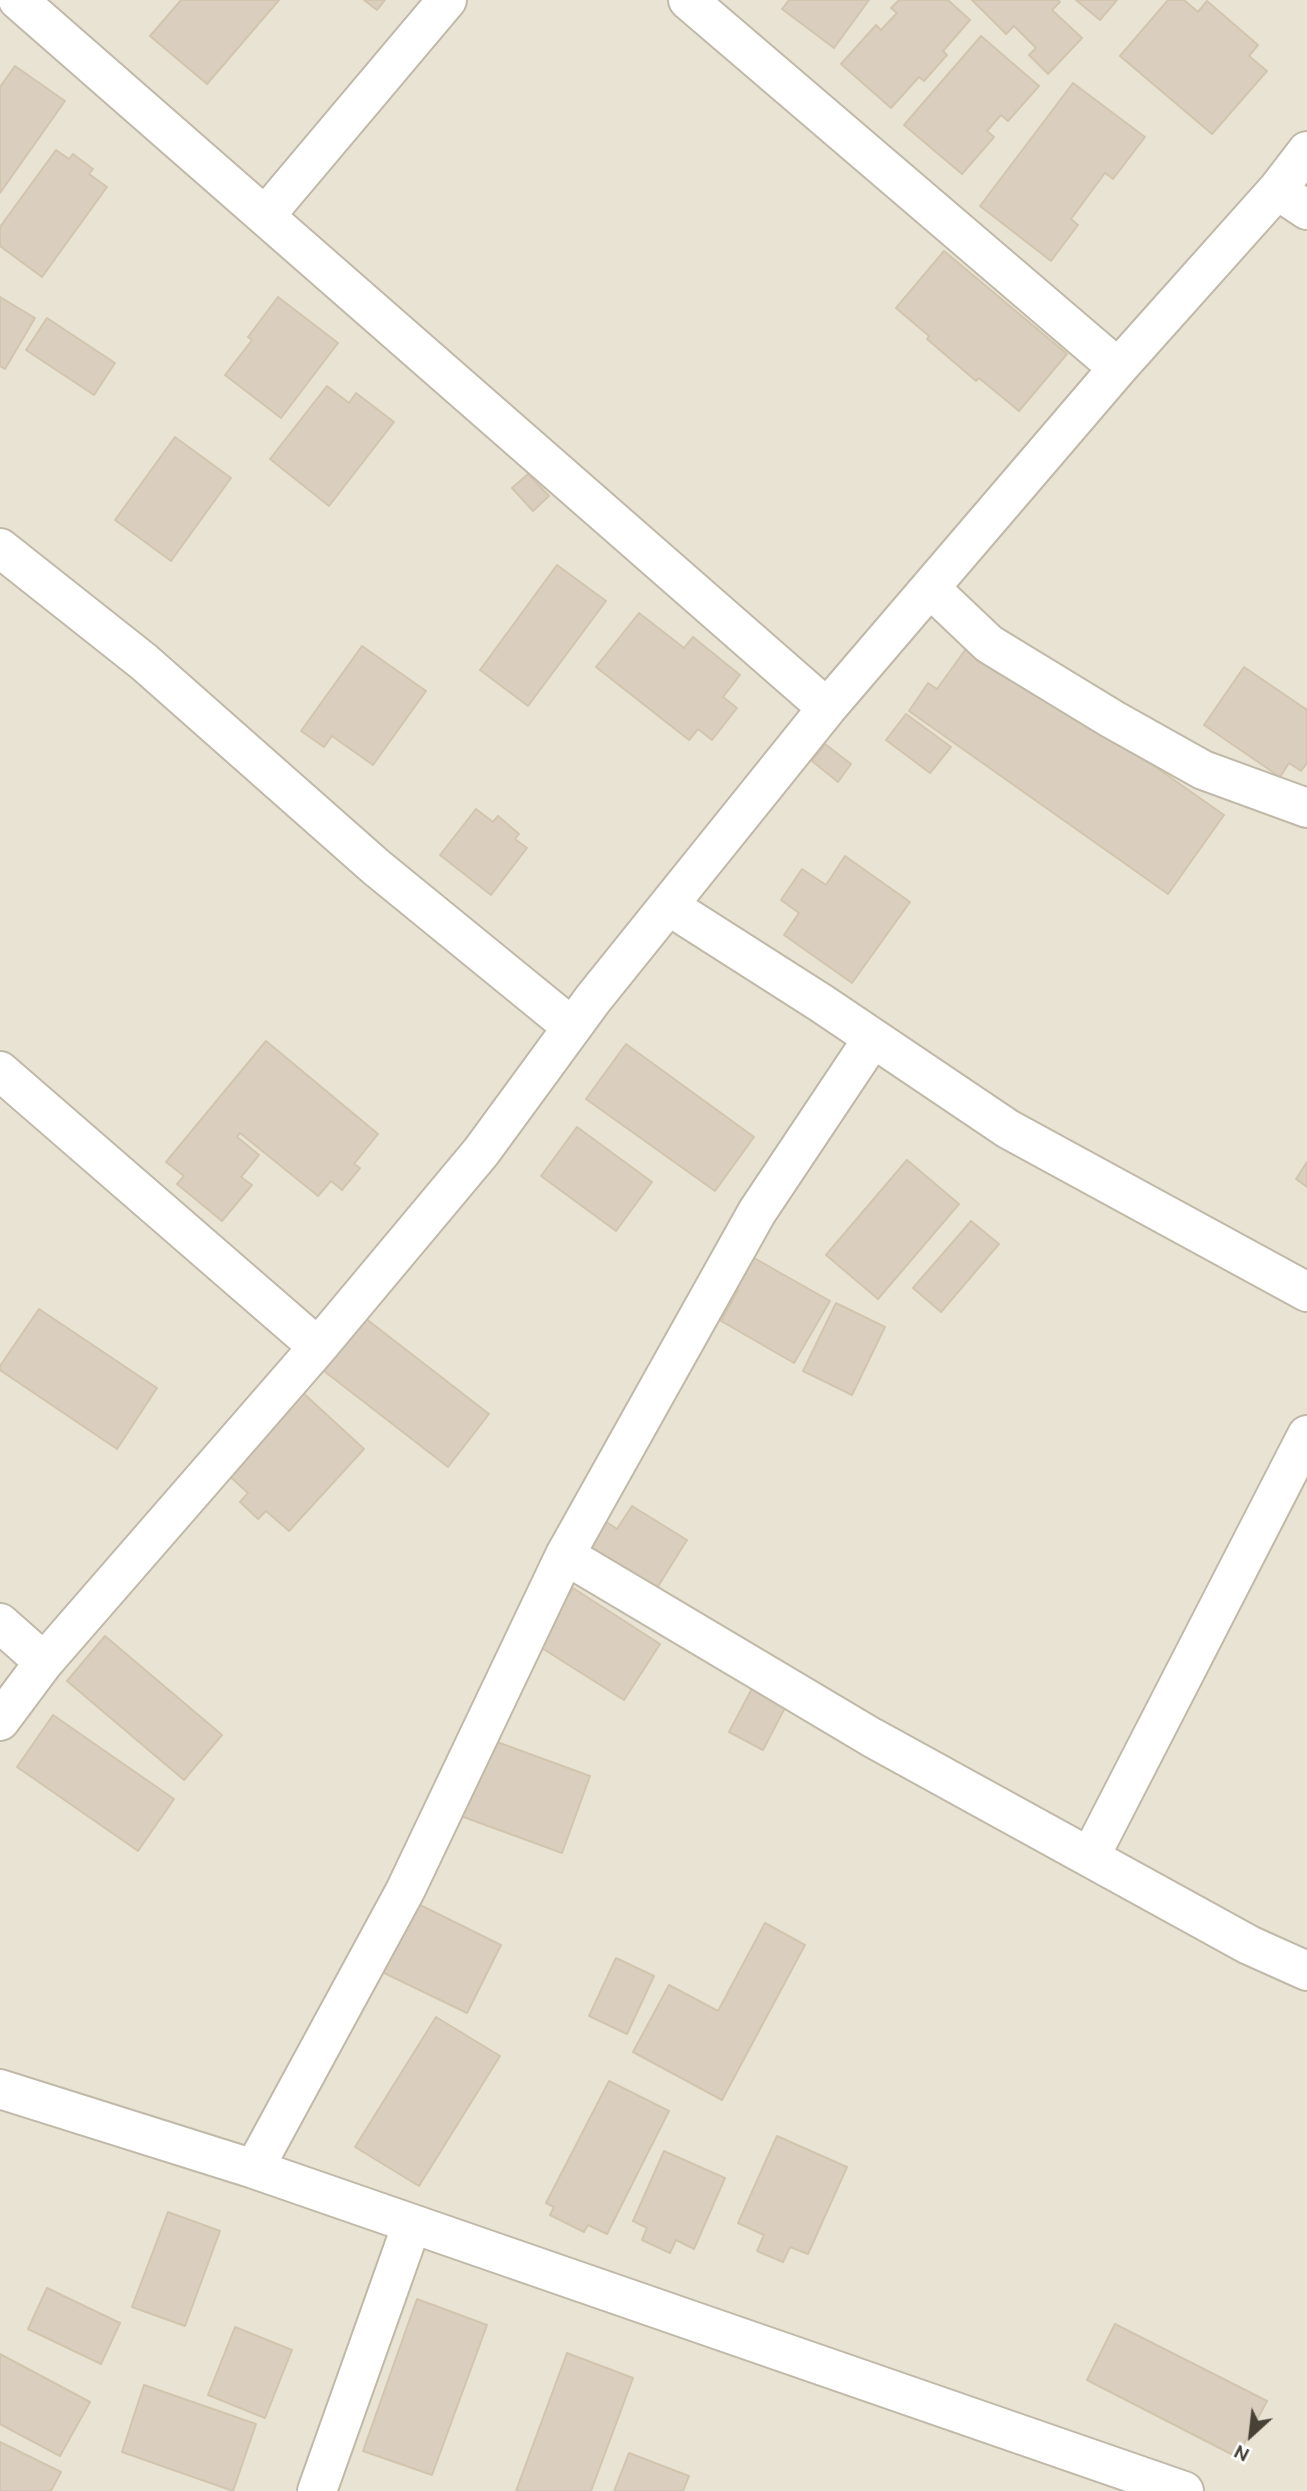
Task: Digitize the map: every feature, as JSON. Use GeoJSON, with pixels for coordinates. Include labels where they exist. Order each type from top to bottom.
{"type":"FeatureCollection","features":[{"type":"Feature","properties":{"kind":"street"},"geometry":{"type":"LineString","coordinates":[[18,0],[827,708]]}},
{"type":"Feature","properties":{"kind":"street"},"geometry":{"type":"LineString","coordinates":[[265,216],[447,0]]}},
{"type":"Feature","properties":{"kind":"street"},"geometry":{"type":"LineString","coordinates":[[688,0],[1118,368]]}},
{"type":"Feature","properties":{"kind":"street"},"geometry":{"type":"LineString","coordinates":[[0,1721],[44,1662],[318,1347],[481,1152],[572,1027],[827,708],[1118,368],[1292,200],[1307,151]]}},
{"type":"Feature","properties":{"kind":"street"},"geometry":{"type":"LineString","coordinates":[[0,548],[144,662],[376,867],[572,1027]]}},
{"type":"Feature","properties":{"kind":"street"},"geometry":{"type":"LineString","coordinates":[[930,587],[989,644],[1112,719],[1203,770],[1307,808]]}},
{"type":"Feature","properties":{"kind":"street"},"geometry":{"type":"LineString","coordinates":[[668,906],[1008,1129],[1307,1292]]}},
{"type":"Feature","properties":{"kind":"street"},"geometry":{"type":"LineString","coordinates":[[254,2169],[405,1891],[565,1555],[757,1212],[873,1038]]}},
{"type":"Feature","properties":{"kind":"street"},"geometry":{"type":"LineString","coordinates":[[0,1071],[318,1347]]}},
{"type":"Feature","properties":{"kind":"street"},"geometry":{"type":"LineString","coordinates":[[1090,1857],[1307,1435]]}},
{"type":"Feature","properties":{"kind":"street"},"geometry":{"type":"LineString","coordinates":[[565,1555],[871,1737],[1249,1945],[1307,1971]]}},
{"type":"Feature","properties":{"kind":"street"},"geometry":{"type":"LineString","coordinates":[[0,1623],[44,1662]]}},
{"type":"Feature","properties":{"kind":"street"},"geometry":{"type":"LineString","coordinates":[[0,2089],[254,2169],[1184,2491]]}},
{"type":"Feature","properties":{"kind":"street"},"geometry":{"type":"LineString","coordinates":[[317,2491],[412,2224]]}},
{"type":"Feature","properties":{"kind":"shaded area"},"geometry":{"type":"Polygon","coordinates":[[[0,0],[1307,0],[1307,2491],[0,2491],[0,0]]]}},
{"type":"Feature","properties":{"kind":"building"},"geometry":{"type":"Polygon","coordinates":[[[181,0],[279,0],[207,84],[150,36],[181,0]]]}},
{"type":"Feature","properties":{"kind":"building"},"geometry":{"type":"Polygon","coordinates":[[[364,0],[385,0],[377,10],[364,0]]]}},
{"type":"Feature","properties":{"kind":"building"},"geometry":{"type":"Polygon","coordinates":[[[789,0],[869,0],[834,48],[782,9],[789,0]]]}},
{"type":"Feature","properties":{"kind":"building"},"geometry":{"type":"Polygon","coordinates":[[[899,0],[948,0],[970,20],[943,51],[947,55],[924,81],[919,77],[891,108],[841,64],[876,25],[881,30],[897,13],[891,8],[899,0]]]}},
{"type":"Feature","properties":{"kind":"building"},"geometry":{"type":"Polygon","coordinates":[[[972,0],[1058,0],[1060,2],[1052,10],[1082,38],[1048,74],[1029,55],[1036,48],[1014,26],[1006,34],[972,0]]]}},
{"type":"Feature","properties":{"kind":"building"},"geometry":{"type":"Polygon","coordinates":[[[1076,0],[1117,0],[1100,20],[1076,0]]]}},
{"type":"Feature","properties":{"kind":"building"},"geometry":{"type":"Polygon","coordinates":[[[1168,0],[1184,0],[1198,12],[1207,1],[1258,45],[1249,56],[1267,71],[1212,134],[1120,56],[1168,0]]]}},
{"type":"Feature","properties":{"kind":"building"},"geometry":{"type":"Polygon","coordinates":[[[981,36],[1039,86],[1008,121],[1001,115],[987,131],[994,137],[962,174],[904,125],[981,36]]]}},
{"type":"Feature","properties":{"kind":"building"},"geometry":{"type":"Polygon","coordinates":[[[15,66],[65,101],[0,193],[0,87],[15,66]]]}},
{"type":"Feature","properties":{"kind":"building"},"geometry":{"type":"Polygon","coordinates":[[[1073,83],[1145,137],[1113,179],[1105,173],[1071,219],[1078,225],[1051,261],[980,206],[1073,83]]]}},
{"type":"Feature","properties":{"kind":"building"},"geometry":{"type":"Polygon","coordinates":[[[56,150],[69,159],[73,154],[93,169],[89,174],[107,187],[42,277],[0,246],[0,227],[56,150]]]}},
{"type":"Feature","properties":{"kind":"building"},"geometry":{"type":"Polygon","coordinates":[[[944,251],[1067,354],[1019,411],[979,378],[976,381],[896,308],[944,251]]]}},
{"type":"Feature","properties":{"kind":"building"},"geometry":{"type":"Polygon","coordinates":[[[0,297],[35,318],[5,369],[0,366],[0,297]]]}},
{"type":"Feature","properties":{"kind":"building"},"geometry":{"type":"Polygon","coordinates":[[[278,297],[338,343],[281,418],[225,375],[252,340],[248,337],[278,297]]]}},
{"type":"Feature","properties":{"kind":"building"},"geometry":{"type":"Polygon","coordinates":[[[47,318],[115,363],[94,395],[26,350],[47,318]]]}},
{"type":"Feature","properties":{"kind":"building"},"geometry":{"type":"Polygon","coordinates":[[[327,386],[349,403],[356,393],[394,422],[329,506],[270,459],[327,386]]]}},
{"type":"Feature","properties":{"kind":"building"},"geometry":{"type":"Polygon","coordinates":[[[175,437],[231,478],[171,561],[115,520],[175,437]]]}},
{"type":"Feature","properties":{"kind":"building"},"geometry":{"type":"Polygon","coordinates":[[[528,474],[549,496],[533,511],[512,488],[528,474]]]}},
{"type":"Feature","properties":{"kind":"building"},"geometry":{"type":"Polygon","coordinates":[[[557,565],[606,601],[528,706],[480,670],[557,565]]]}},
{"type":"Feature","properties":{"kind":"building"},"geometry":{"type":"Polygon","coordinates":[[[639,613],[684,648],[693,637],[740,675],[723,697],[737,708],[712,740],[698,729],[689,740],[596,667],[639,613]]]}},
{"type":"Feature","properties":{"kind":"building"},"geometry":{"type":"Polygon","coordinates":[[[973,639],[1224,815],[1168,894],[909,711],[928,683],[937,689],[973,639]]]}},
{"type":"Feature","properties":{"kind":"building"},"geometry":{"type":"Polygon","coordinates":[[[362,646],[426,691],[373,765],[332,736],[324,747],[301,731],[362,646]]]}},
{"type":"Feature","properties":{"kind":"building"},"geometry":{"type":"Polygon","coordinates":[[[1244,667],[1307,710],[1307,763],[1301,771],[1289,763],[1280,777],[1204,725],[1244,667]]]}},
{"type":"Feature","properties":{"kind":"building"},"geometry":{"type":"Polygon","coordinates":[[[906,714],[951,747],[930,773],[886,740],[906,714]]]}},
{"type":"Feature","properties":{"kind":"building"},"geometry":{"type":"Polygon","coordinates":[[[825,744],[851,764],[838,782],[812,761],[825,744]]]}},
{"type":"Feature","properties":{"kind":"building"},"geometry":{"type":"Polygon","coordinates":[[[476,809],[493,822],[498,816],[519,834],[515,839],[527,848],[491,895],[440,855],[476,809]]]}},
{"type":"Feature","properties":{"kind":"building"},"geometry":{"type":"Polygon","coordinates":[[[845,856],[910,902],[852,983],[784,935],[799,913],[781,900],[802,869],[826,885],[845,856]]]}},
{"type":"Feature","properties":{"kind":"building"},"geometry":{"type":"Polygon","coordinates":[[[266,1041],[378,1134],[354,1164],[360,1168],[342,1190],[331,1181],[318,1196],[240,1133],[237,1137],[259,1155],[241,1177],[252,1185],[222,1221],[177,1184],[184,1176],[166,1162],[266,1041]]]}},
{"type":"Feature","properties":{"kind":"building"},"geometry":{"type":"Polygon","coordinates":[[[626,1044],[754,1137],[715,1191],[586,1099],[626,1044]]]}},
{"type":"Feature","properties":{"kind":"building"},"geometry":{"type":"Polygon","coordinates":[[[577,1127],[652,1182],[616,1231],[541,1176],[577,1127]]]}},
{"type":"Feature","properties":{"kind":"building"},"geometry":{"type":"Polygon","coordinates":[[[907,1160],[959,1204],[878,1299],[826,1255],[907,1160]]]}},
{"type":"Feature","properties":{"kind":"building"},"geometry":{"type":"Polygon","coordinates":[[[1307,1162],[1307,1187],[1296,1179],[1307,1162]]]}},
{"type":"Feature","properties":{"kind":"building"},"geometry":{"type":"Polygon","coordinates":[[[971,1221],[999,1244],[941,1312],[913,1288],[971,1221]]]}},
{"type":"Feature","properties":{"kind":"building"},"geometry":{"type":"Polygon","coordinates":[[[747,1254],[830,1301],[794,1363],[721,1321],[738,1290],[729,1285],[747,1254]]]}},
{"type":"Feature","properties":{"kind":"building"},"geometry":{"type":"Polygon","coordinates":[[[836,1303],[885,1327],[852,1395],[803,1371],[836,1303]]]}},
{"type":"Feature","properties":{"kind":"building"},"geometry":{"type":"Polygon","coordinates":[[[39,1309],[157,1388],[117,1449],[0,1370],[0,1366],[39,1309]]]}},
{"type":"Feature","properties":{"kind":"building"},"geometry":{"type":"Polygon","coordinates":[[[365,1318],[489,1414],[448,1467],[324,1371],[365,1318]]]}},
{"type":"Feature","properties":{"kind":"building"},"geometry":{"type":"Polygon","coordinates":[[[301,1391],[364,1449],[289,1531],[266,1511],[258,1519],[240,1502],[248,1493],[225,1472],[301,1391]]]}},
{"type":"Feature","properties":{"kind":"building"},"geometry":{"type":"Polygon","coordinates":[[[632,1506],[687,1540],[652,1596],[581,1552],[602,1519],[617,1529],[632,1506]]]}},
{"type":"Feature","properties":{"kind":"building"},"geometry":{"type":"Polygon","coordinates":[[[573,1588],[660,1644],[624,1700],[537,1645],[573,1588]]]}},
{"type":"Feature","properties":{"kind":"building"},"geometry":{"type":"Polygon","coordinates":[[[105,1636],[222,1735],[184,1780],[67,1681],[105,1636]]]}},
{"type":"Feature","properties":{"kind":"building"},"geometry":{"type":"Polygon","coordinates":[[[756,1681],[790,1698],[763,1750],[729,1732],[756,1681]]]}},
{"type":"Feature","properties":{"kind":"building"},"geometry":{"type":"Polygon","coordinates":[[[53,1715],[174,1799],[138,1851],[17,1767],[53,1715]]]}},
{"type":"Feature","properties":{"kind":"building"},"geometry":{"type":"Polygon","coordinates":[[[486,1738],[590,1776],[562,1853],[458,1815],[486,1738]]]}},
{"type":"Feature","properties":{"kind":"building"},"geometry":{"type":"Polygon","coordinates":[[[410,1900],[501,1945],[467,2013],[376,1969],[410,1900]]]}},
{"type":"Feature","properties":{"kind":"building"},"geometry":{"type":"Polygon","coordinates":[[[765,1923],[805,1945],[722,2100],[633,2052],[669,1985],[718,2011],[765,1923]]]}},
{"type":"Feature","properties":{"kind":"building"},"geometry":{"type":"Polygon","coordinates":[[[616,1958],[654,1976],[627,2034],[589,2016],[616,1958]]]}},
{"type":"Feature","properties":{"kind":"building"},"geometry":{"type":"Polygon","coordinates":[[[436,2017],[500,2056],[419,2186],[355,2147],[436,2017]]]}},
{"type":"Feature","properties":{"kind":"building"},"geometry":{"type":"Polygon","coordinates":[[[609,2081],[669,2111],[607,2234],[588,2225],[584,2232],[550,2215],[554,2207],[546,2203],[609,2081]]]}},
{"type":"Feature","properties":{"kind":"building"},"geometry":{"type":"Polygon","coordinates":[[[777,2136],[847,2167],[808,2254],[790,2247],[783,2262],[757,2251],[764,2235],[738,2223],[777,2136]]]}},
{"type":"Feature","properties":{"kind":"building"},"geometry":{"type":"Polygon","coordinates":[[[664,2151],[725,2178],[694,2249],[676,2240],[670,2253],[642,2240],[647,2228],[633,2221],[664,2151]]]}},
{"type":"Feature","properties":{"kind":"building"},"geometry":{"type":"Polygon","coordinates":[[[168,2212],[220,2231],[185,2326],[132,2307],[168,2212]]]}},
{"type":"Feature","properties":{"kind":"building"},"geometry":{"type":"Polygon","coordinates":[[[47,2288],[120,2323],[101,2364],[28,2329],[47,2288]]]}},
{"type":"Feature","properties":{"kind":"building"},"geometry":{"type":"Polygon","coordinates":[[[417,2299],[487,2325],[432,2475],[363,2451],[417,2299]]]}},
{"type":"Feature","properties":{"kind":"building"},"geometry":{"type":"Polygon","coordinates":[[[1115,2324],[1267,2401],[1237,2457],[1087,2380],[1115,2324]]]}},
{"type":"Feature","properties":{"kind":"building"},"geometry":{"type":"Polygon","coordinates":[[[235,2327],[292,2350],[265,2418],[208,2395],[235,2327]]]}},
{"type":"Feature","properties":{"kind":"building"},"geometry":{"type":"Polygon","coordinates":[[[567,2353],[633,2378],[591,2491],[516,2491],[567,2353]]]}},
{"type":"Feature","properties":{"kind":"building"},"geometry":{"type":"Polygon","coordinates":[[[0,2354],[90,2402],[60,2456],[0,2424],[0,2354]]]}},
{"type":"Feature","properties":{"kind":"building"},"geometry":{"type":"Polygon","coordinates":[[[144,2385],[256,2424],[233,2491],[122,2452],[144,2385]]]}},
{"type":"Feature","properties":{"kind":"building"},"geometry":{"type":"Polygon","coordinates":[[[0,2442],[61,2472],[51,2491],[0,2491],[0,2442]]]}},
{"type":"Feature","properties":{"kind":"building"},"geometry":{"type":"Polygon","coordinates":[[[629,2453],[689,2476],[683,2491],[614,2491],[629,2453]]]}}]}
